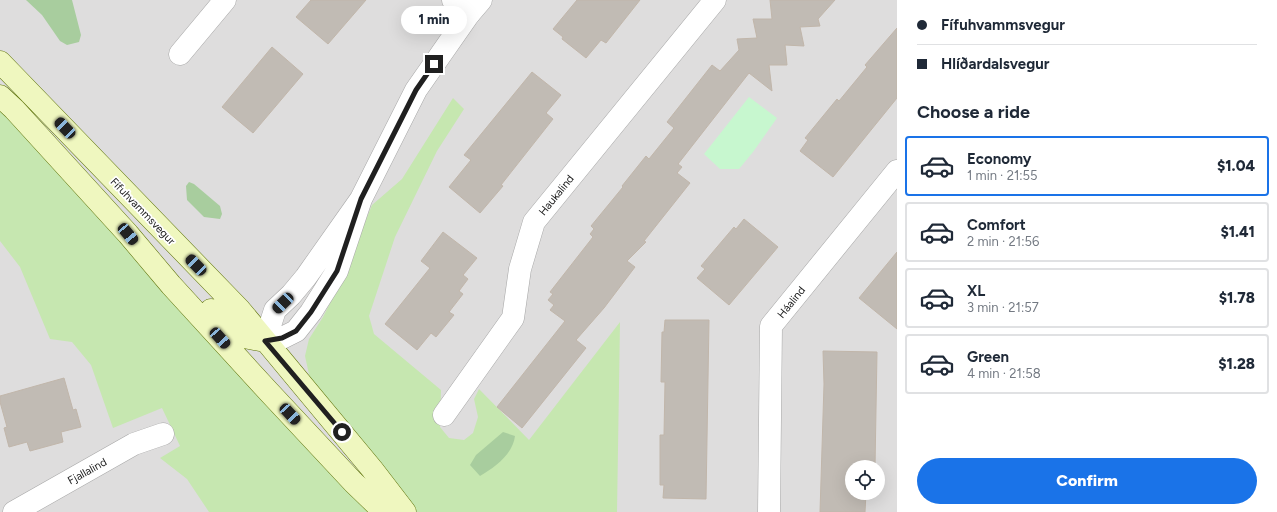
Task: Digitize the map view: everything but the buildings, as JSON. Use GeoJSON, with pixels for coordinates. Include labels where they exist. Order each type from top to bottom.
{"type":"FeatureCollection","features":[{"type":"Feature","properties":{"kind":"main road","name":"Fífuhvammsvegur"},"geometry":{"type":"LineString","coordinates":[[0,62],[240,310],[292,371],[405,512]]}},
{"type":"Feature","properties":{"kind":"main road"},"geometry":{"type":"LineString","coordinates":[[0,96],[14,109],[128,234],[171,285],[268,391],[353,482],[384,512]]}},
{"type":"Feature","properties":{"kind":"main road"},"geometry":{"type":"LineString","coordinates":[[128,234],[162,256],[208,308],[225,324],[244,337],[265,341],[261,359],[261,369],[268,391]]}},
{"type":"Feature","properties":{"kind":"street"},"geometry":{"type":"LineString","coordinates":[[180,54],[225,0]]}},
{"type":"Feature","properties":{"kind":"street"},"geometry":{"type":"LineString","coordinates":[[265,341],[275,310],[306,277],[361,199],[416,90],[475,7],[452,0]]}},
{"type":"Feature","properties":{"kind":"street","name":"Haukalind"},"geometry":{"type":"LineString","coordinates":[[444,415],[513,318],[520,269],[534,222],[716,0]]}},
{"type":"Feature","properties":{"kind":"street","name":"Háalind"},"geometry":{"type":"LineString","coordinates":[[769,512],[771,326],[897,171]]}},
{"type":"Feature","properties":{"kind":"street","name":"Fjallalind"},"geometry":{"type":"LineString","coordinates":[[14,512],[134,444],[164,434]]}},
{"type":"Feature","properties":{"kind":"shaded area"},"geometry":{"type":"Polygon","coordinates":[[[0,0],[897,0],[897,512],[0,512],[0,0]]]}},
{"type":"Feature","properties":{"kind":"green space"},"geometry":{"type":"Polygon","coordinates":[[[26,0],[72,0],[81,35],[79,42],[67,45],[60,41],[42,15],[26,0]]]}},
{"type":"Feature","properties":{"kind":"green space"},"geometry":{"type":"Polygon","coordinates":[[[749,97],[777,118],[739,169],[720,169],[704,154],[749,97]]]}},
{"type":"Feature","properties":{"kind":"green space"},"geometry":{"type":"Polygon","coordinates":[[[453,98],[464,109],[437,151],[395,237],[369,316],[374,334],[441,390],[440,427],[449,438],[464,440],[473,433],[478,417],[474,399],[479,389],[529,440],[620,322],[617,512],[417,512],[310,379],[305,356],[309,339],[323,317],[339,285],[372,205],[402,179],[453,98]]]}},
{"type":"Feature","properties":{"kind":"green space"},"geometry":{"type":"Polygon","coordinates":[[[0,109],[372,512],[209,512],[187,479],[160,458],[180,446],[162,408],[113,428],[91,365],[72,342],[50,339],[20,267],[0,241],[0,109]]]}},
{"type":"Feature","properties":{"kind":"green space"},"geometry":{"type":"Polygon","coordinates":[[[189,182],[194,184],[220,206],[222,214],[220,219],[204,217],[187,200],[186,186],[189,182]]]}},
{"type":"Feature","properties":{"kind":"green space"},"geometry":{"type":"Polygon","coordinates":[[[503,432],[515,436],[511,449],[497,464],[480,476],[470,465],[476,455],[503,432]]]}},
{"type":"Feature","properties":{"kind":"route"},"geometry":{"type":"LineString","coordinates":[[342,432],[292,371],[265,341],[282,338],[296,331],[324,293],[337,271],[361,199],[416,90],[434,64]]}}]}
